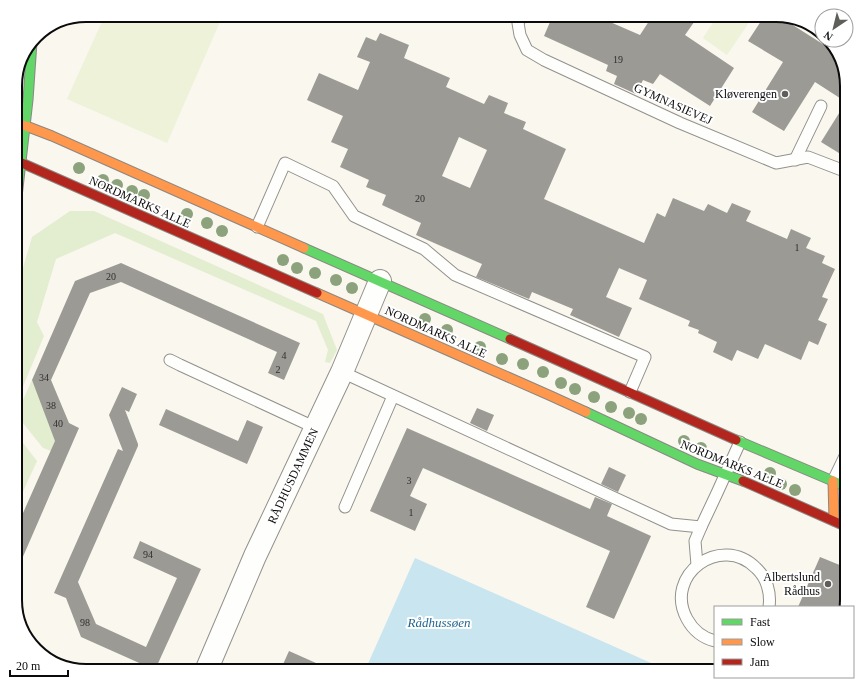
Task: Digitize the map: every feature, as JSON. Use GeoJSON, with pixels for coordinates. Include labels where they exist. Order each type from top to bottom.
{"type":"FeatureCollection","features":[{"type":"Feature","properties":{"kind":"street"},"geometry":{"type":"LineString","coordinates":[[22,144],[26,126],[32,53]]}},
{"type":"Feature","properties":{"kind":"street","name":"NORDMARKS ALLE"},"geometry":{"type":"LineString","coordinates":[[22,125],[119,165],[740,442],[840,484]]}},
{"type":"Feature","properties":{"kind":"street","name":"NORDMARKS ALLE"},"geometry":{"type":"LineString","coordinates":[[22,163],[552,396],[697,464],[749,483],[840,524]]}},
{"type":"Feature","properties":{"kind":"street","name":"RÅDHUSDAMMEN"},"geometry":{"type":"LineString","coordinates":[[209,664],[255,556],[342,372],[380,281]]}},
{"type":"Feature","properties":{"kind":"street"},"geometry":{"type":"LineString","coordinates":[[833,481],[834,521]]}},
{"type":"Feature","properties":{"kind":"street"},"geometry":{"type":"LineString","coordinates":[[834,521],[840,515]]}},
{"type":"Feature","properties":{"kind":"lane","name":"GYMNASIEVEJ"},"geometry":{"type":"LineString","coordinates":[[519,22],[520,36],[527,50],[544,60],[680,123],[776,163],[808,157],[840,169]]}},
{"type":"Feature","properties":{"kind":"lane"},"geometry":{"type":"LineString","coordinates":[[795,160],[821,106]]}},
{"type":"Feature","properties":{"kind":"lane"},"geometry":{"type":"LineString","coordinates":[[257,227],[285,163],[333,186],[354,216],[424,249],[455,275],[645,357],[630,392]]}},
{"type":"Feature","properties":{"kind":"lane"},"geometry":{"type":"LineString","coordinates":[[170,360],[316,428]]}},
{"type":"Feature","properties":{"kind":"lane"},"geometry":{"type":"LineString","coordinates":[[342,372],[671,524],[701,527]]}},
{"type":"Feature","properties":{"kind":"lane"},"geometry":{"type":"LineString","coordinates":[[345,507],[393,396]]}},
{"type":"Feature","properties":{"kind":"lane"},"geometry":{"type":"LineString","coordinates":[[697,566],[695,541],[740,442]]}},
{"type":"Feature","properties":{"kind":"lane"},"geometry":{"type":"LineString","coordinates":[[833,481],[840,466]]}},
{"type":"Feature","properties":{"kind":"lane"},"geometry":{"type":"LineString","coordinates":[[714,641],[704,637],[693,629],[683,610],[682,604],[682,589],[688,576],[702,561],[722,555],[730,555],[749,562],[760,571],[767,584],[769,606]]}},
{"type":"Feature","properties":{"kind":"green space"},"geometry":{"type":"Polygon","coordinates":[[[102,22],[220,22],[167,143],[67,99],[102,22]]]}},
{"type":"Feature","properties":{"kind":"green space"},"geometry":{"type":"Polygon","coordinates":[[[713,22],[749,22],[727,55],[703,38],[713,22]]]}},
{"type":"Feature","properties":{"kind":"green space"},"geometry":{"type":"Polygon","coordinates":[[[70,211],[94,211],[323,314],[337,350],[330,363],[325,362],[328,350],[316,321],[115,233],[56,259],[37,322],[44,336],[22,389],[22,271],[32,237],[70,211]]]}},
{"type":"Feature","properties":{"kind":"green space"},"geometry":{"type":"Polygon","coordinates":[[[32,380],[57,438],[51,451],[43,448],[23,423],[22,402],[32,380]]]}},
{"type":"Feature","properties":{"kind":"green space"},"geometry":{"type":"Polygon","coordinates":[[[22,442],[37,461],[22,494],[22,442]]]}},
{"type":"Feature","properties":{"kind":"water","name":"Rådhussøen"},"geometry":{"type":"Polygon","coordinates":[[[415,558],[653,664],[368,664],[415,558]]]}},
{"type":"Feature","properties":{"kind":"building"},"geometry":{"type":"Polygon","coordinates":[[[550,22],[610,22],[640,35],[648,22],[694,22],[685,35],[734,68],[710,106],[660,74],[653,84],[643,80],[636,94],[614,84],[617,76],[606,71],[608,65],[544,36],[550,22]]]}},
{"type":"Feature","properties":{"kind":"building","name":"Kløverengen"},"geometry":{"type":"Polygon","coordinates":[[[760,22],[791,24],[814,38],[814,48],[827,48],[835,62],[839,74],[840,86],[840,98],[815,82],[784,131],[752,112],[783,62],[748,41],[760,22]]]}},
{"type":"Feature","properties":{"kind":"building"},"geometry":{"type":"Polygon","coordinates":[[[380,33],[409,45],[404,58],[450,78],[446,87],[484,104],[489,95],[508,103],[504,113],[526,122],[523,129],[566,149],[544,199],[644,243],[657,213],[665,217],[673,198],[704,211],[708,204],[727,213],[732,203],[751,211],[746,221],[787,239],[791,229],[811,238],[806,248],[825,256],[822,263],[835,269],[822,297],[828,299],[818,320],[827,324],[818,345],[809,341],[801,360],[765,344],[758,359],[737,350],[732,361],[713,352],[717,342],[698,333],[699,330],[688,326],[690,321],[639,299],[647,280],[619,268],[606,297],[632,308],[619,337],[570,315],[573,309],[532,292],[529,299],[476,277],[482,264],[416,235],[421,223],[382,205],[386,195],[366,187],[369,180],[340,167],[348,149],[331,142],[343,116],[307,100],[319,73],[358,90],[370,62],[357,57],[366,37],[376,41],[380,33]],[[459,137],[442,176],[470,188],[487,150],[459,137]]]}},
{"type":"Feature","properties":{"kind":"building","name":"Kløverengen"},"geometry":{"type":"Polygon","coordinates":[[[840,112],[840,154],[821,142],[840,112]]]}},
{"type":"Feature","properties":{"kind":"building"},"geometry":{"type":"Polygon","coordinates":[[[121,263],[300,343],[284,380],[268,373],[277,352],[121,282],[90,293],[51,380],[69,423],[79,428],[22,559],[22,515],[55,441],[32,380],[75,281],[121,263]]]}},
{"type":"Feature","properties":{"kind":"building"},"geometry":{"type":"Polygon","coordinates":[[[122,387],[137,394],[129,412],[125,410],[138,446],[78,582],[96,624],[146,647],[177,578],[133,558],[140,541],[201,569],[158,664],[142,664],[81,637],[66,598],[54,593],[118,449],[123,451],[109,415],[122,387]]]}},
{"type":"Feature","properties":{"kind":"building"},"geometry":{"type":"Polygon","coordinates":[[[477,408],[494,415],[487,431],[470,423],[477,408]]]}},
{"type":"Feature","properties":{"kind":"building"},"geometry":{"type":"Polygon","coordinates":[[[166,409],[238,441],[247,420],[263,427],[247,464],[159,425],[166,409]]]}},
{"type":"Feature","properties":{"kind":"building"},"geometry":{"type":"Polygon","coordinates":[[[407,428],[590,509],[595,497],[612,504],[607,516],[651,536],[614,619],[586,607],[610,551],[423,468],[410,496],[427,504],[415,531],[370,511],[407,428]]]}},
{"type":"Feature","properties":{"kind":"building"},"geometry":{"type":"Polygon","coordinates":[[[609,467],[626,475],[618,492],[601,484],[609,467]]]}},
{"type":"Feature","properties":{"kind":"building","name":"Albertslund Rådhus"},"geometry":{"type":"Polygon","coordinates":[[[820,557],[840,565],[839,606],[798,606],[820,557]]]}},
{"type":"Feature","properties":{"kind":"building"},"geometry":{"type":"Polygon","coordinates":[[[289,651],[318,664],[283,664],[289,651]]]}},
{"type":"Feature","properties":{"kind":"traffic: fast"},"geometry":{"type":"LineString","coordinates":[[22,153],[31,54]]}},
{"type":"Feature","properties":{"kind":"traffic: fast"},"geometry":{"type":"LineString","coordinates":[[304,248],[510,339]]}},
{"type":"Feature","properties":{"kind":"traffic: fast"},"geometry":{"type":"LineString","coordinates":[[586,412],[697,464],[743,481]]}},
{"type":"Feature","properties":{"kind":"traffic: fast"},"geometry":{"type":"LineString","coordinates":[[736,440],[840,484]]}},
{"type":"Feature","properties":{"kind":"traffic: slow"},"geometry":{"type":"LineString","coordinates":[[22,125],[52,136],[304,248]]}},
{"type":"Feature","properties":{"kind":"traffic: slow"},"geometry":{"type":"LineString","coordinates":[[317,293],[586,412]]}},
{"type":"Feature","properties":{"kind":"traffic: slow"},"geometry":{"type":"LineString","coordinates":[[833,481],[834,521]]}},
{"type":"Feature","properties":{"kind":"traffic: jam"},"geometry":{"type":"LineString","coordinates":[[22,163],[317,293]]}},
{"type":"Feature","properties":{"kind":"traffic: jam"},"geometry":{"type":"LineString","coordinates":[[510,339],[736,440]]}},
{"type":"Feature","properties":{"kind":"traffic: jam"},"geometry":{"type":"LineString","coordinates":[[743,481],[840,524]]}},
{"type":"Feature","properties":{"kind":"place","name":"Kløverengen"},"geometry":{"type":"Point","coordinates":[785,94]}},
{"type":"Feature","properties":{"kind":"place","name":"Albertslund Rådhus"},"geometry":{"type":"Point","coordinates":[828,584]}}]}
